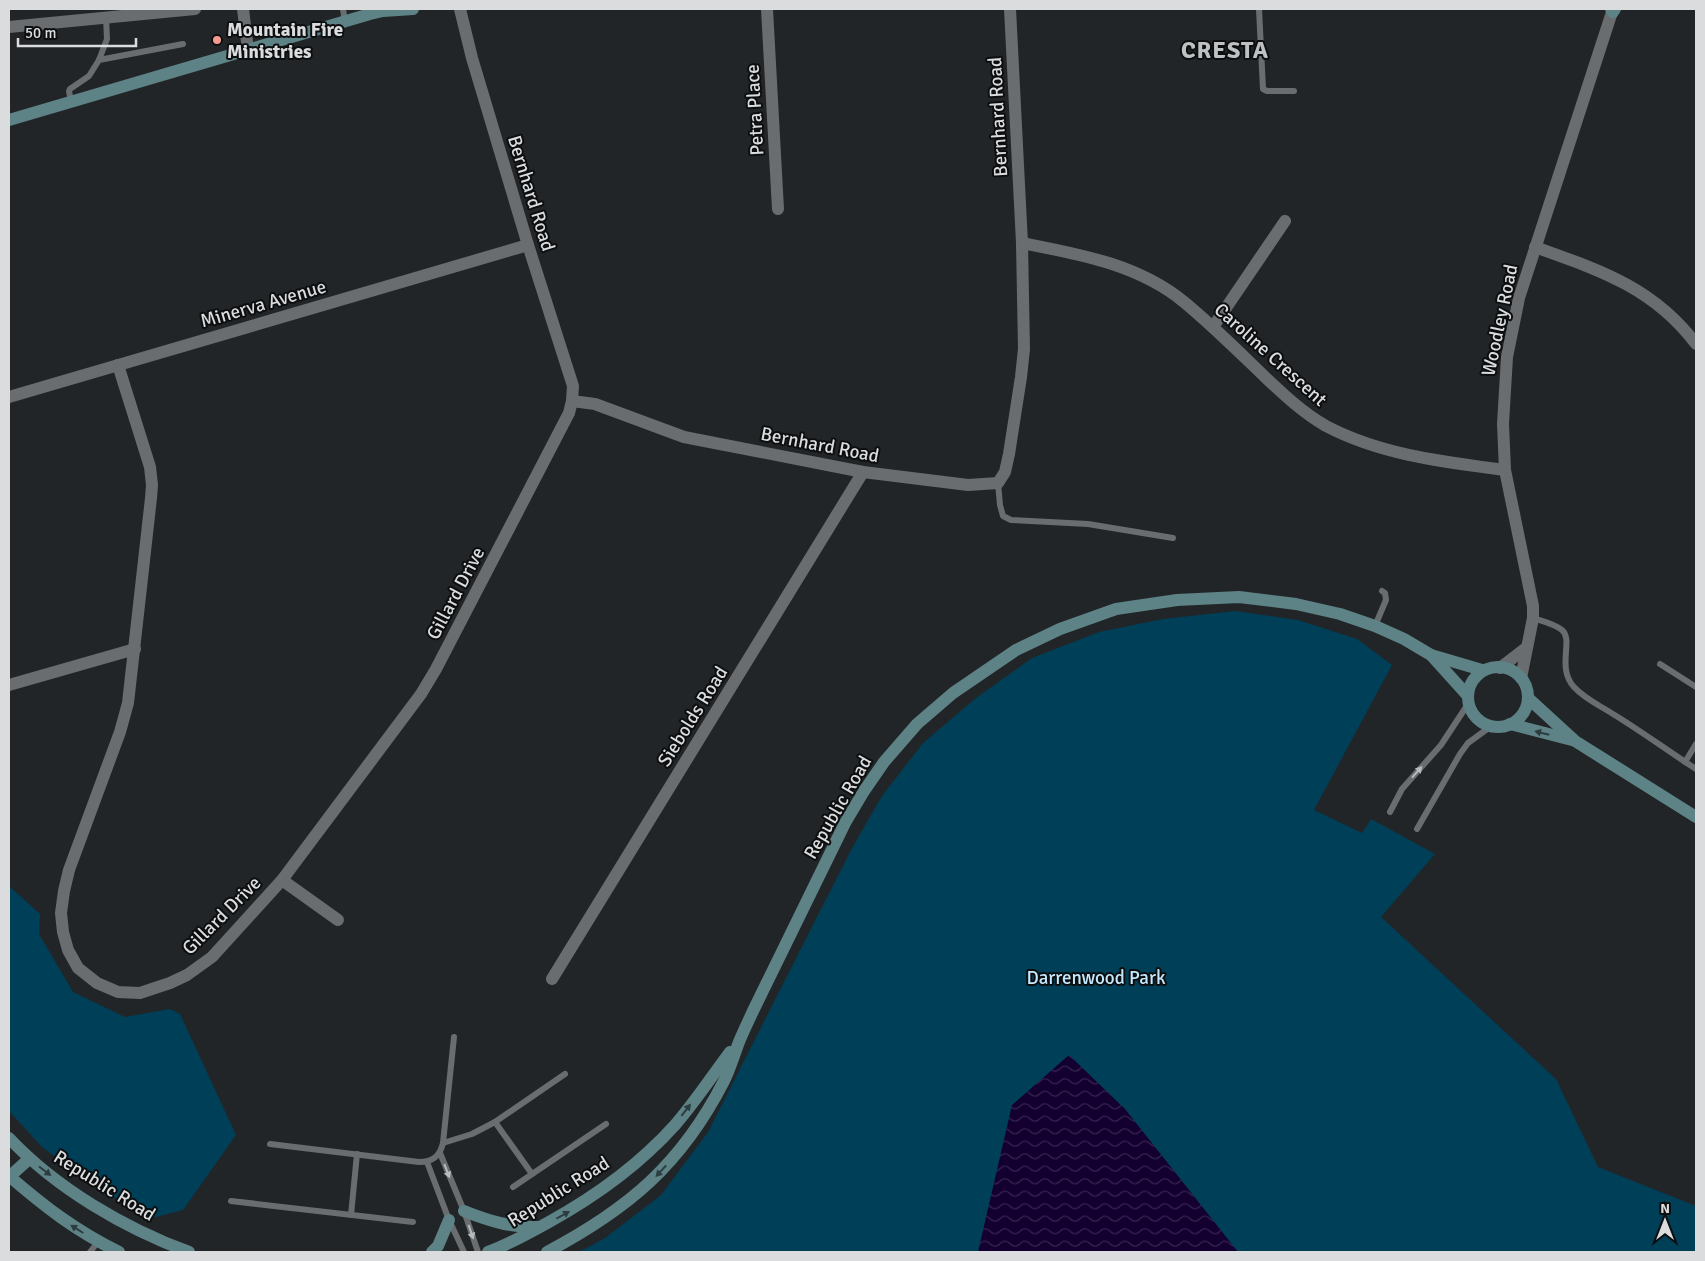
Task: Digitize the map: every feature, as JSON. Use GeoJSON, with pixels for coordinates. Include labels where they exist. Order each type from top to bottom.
{"type":"FeatureCollection","features":[{"type":"Feature","properties":{"kind":"main road"},"geometry":{"type":"LineString","coordinates":[[9,120],[248,50],[344,15],[412,9]]}},
{"type":"Feature","properties":{"kind":"main road","name":"Republic Road"},"geometry":{"type":"LineString","coordinates":[[547,1252],[609,1216],[658,1174],[675,1156],[699,1124],[725,1080],[739,1040],[845,823],[864,791],[884,762],[917,724],[953,692],[1016,650],[1060,629],[1116,609],[1177,600],[1239,597],[1296,604],[1340,614],[1375,626],[1404,639],[1431,655],[1482,670]]}},
{"type":"Feature","properties":{"kind":"main road","name":"Republic Road"},"geometry":{"type":"LineString","coordinates":[[1431,655],[1468,700]]}},
{"type":"Feature","properties":{"kind":"main road"},"geometry":{"type":"LineString","coordinates":[[1493,667],[1505,668],[1516,673],[1528,693],[1527,705],[1522,716],[1502,727],[1490,727],[1479,722],[1471,713],[1468,690],[1473,679],[1482,670],[1493,667]]}},
{"type":"Feature","properties":{"kind":"main road"},"geometry":{"type":"LineString","coordinates":[[1528,698],[1575,741],[1696,817]]}},
{"type":"Feature","properties":{"kind":"main road"},"geometry":{"type":"LineString","coordinates":[[1510,724],[1575,741]]}},
{"type":"Feature","properties":{"kind":"main road","name":"Republic Road"},"geometry":{"type":"LineString","coordinates":[[488,1252],[502,1247],[542,1226],[613,1183],[643,1157],[675,1125],[739,1040]]}},
{"type":"Feature","properties":{"kind":"main road","name":"Republic Road"},"geometry":{"type":"LineString","coordinates":[[9,1138],[29,1159],[90,1203],[138,1230],[189,1252]]}},
{"type":"Feature","properties":{"kind":"main road"},"geometry":{"type":"LineString","coordinates":[[29,1159],[9,1176],[48,1209],[75,1228],[94,1247],[119,1252]]}},
{"type":"Feature","properties":{"kind":"main road"},"geometry":{"type":"LineString","coordinates":[[464,1211],[483,1219],[506,1225],[542,1226]]}},
{"type":"Feature","properties":{"kind":"main road"},"geometry":{"type":"LineString","coordinates":[[432,1252],[438,1246],[449,1220]]}},
{"type":"Feature","properties":{"kind":"street"},"geometry":{"type":"LineString","coordinates":[[9,27],[195,9]]}},
{"type":"Feature","properties":{"kind":"street"},"geometry":{"type":"LineString","coordinates":[[243,9],[248,50]]}},
{"type":"Feature","properties":{"kind":"street","name":"Bernhard Road"},"geometry":{"type":"LineString","coordinates":[[460,9],[472,58],[573,386],[572,401],[595,404],[684,437],[863,472],[968,485],[998,483],[1005,472],[1021,377],[1024,333],[1022,243],[1010,9]]}},
{"type":"Feature","properties":{"kind":"street","name":"Petra Place"},"geometry":{"type":"LineString","coordinates":[[767,9],[778,209]]}},
{"type":"Feature","properties":{"kind":"street","name":"Woodley Road"},"geometry":{"type":"LineString","coordinates":[[1520,678],[1533,618],[1532,595],[1505,470],[1503,424],[1507,357],[1519,298],[1613,9]]}},
{"type":"Feature","properties":{"kind":"street"},"geometry":{"type":"LineString","coordinates":[[1213,327],[1285,221]]}},
{"type":"Feature","properties":{"kind":"street","name":"Caroline Crescent"},"geometry":{"type":"LineString","coordinates":[[1022,243],[1104,261],[1132,271],[1159,284],[1213,327],[1297,406],[1324,425],[1346,436],[1412,456],[1505,470]]}},
{"type":"Feature","properties":{"kind":"street","name":"Minerva Avenue"},"geometry":{"type":"LineString","coordinates":[[9,397],[528,244]]}},
{"type":"Feature","properties":{"kind":"street"},"geometry":{"type":"LineString","coordinates":[[1535,247],[1600,271],[1635,288],[1675,319],[1696,344]]}},
{"type":"Feature","properties":{"kind":"street","name":"Gillard Drive"},"geometry":{"type":"LineString","coordinates":[[118,365],[150,467],[152,485],[135,649],[128,703],[120,732],[70,870],[64,891],[61,913],[63,932],[68,950],[78,968],[97,984],[118,992],[140,993],[170,984],[187,975],[212,957],[282,880],[421,694],[441,660],[559,434],[569,414],[572,401]]}},
{"type":"Feature","properties":{"kind":"street","name":"Siebolds Road"},"geometry":{"type":"LineString","coordinates":[[552,979],[863,472]]}},
{"type":"Feature","properties":{"kind":"street"},"geometry":{"type":"LineString","coordinates":[[1500,668],[1526,648]]}},
{"type":"Feature","properties":{"kind":"street"},"geometry":{"type":"LineString","coordinates":[[9,685],[135,649]]}},
{"type":"Feature","properties":{"kind":"street"},"geometry":{"type":"LineString","coordinates":[[282,880],[338,920]]}},
{"type":"Feature","properties":{"kind":"lane"},"geometry":{"type":"LineString","coordinates":[[1259,9],[1262,89],[1267,91],[1294,91]]}},
{"type":"Feature","properties":{"kind":"lane"},"geometry":{"type":"LineString","coordinates":[[71,102],[70,88],[89,76],[99,60],[107,40],[106,17]]}},
{"type":"Feature","properties":{"kind":"lane"},"geometry":{"type":"LineString","coordinates":[[99,60],[183,44]]}},
{"type":"Feature","properties":{"kind":"lane"},"geometry":{"type":"LineString","coordinates":[[998,483],[1001,511],[1003,516],[1011,520],[1088,524],[1173,538]]}},
{"type":"Feature","properties":{"kind":"lane"},"geometry":{"type":"LineString","coordinates":[[1375,626],[1386,600],[1385,593],[1382,591]]}},
{"type":"Feature","properties":{"kind":"lane"},"geometry":{"type":"LineString","coordinates":[[1533,618],[1553,625],[1562,630],[1566,635],[1565,669],[1574,687],[1587,699],[1612,713],[1696,770]]}},
{"type":"Feature","properties":{"kind":"lane"},"geometry":{"type":"LineString","coordinates":[[1660,664],[1696,687]]}},
{"type":"Feature","properties":{"kind":"lane"},"geometry":{"type":"LineString","coordinates":[[1390,812],[1402,788],[1441,745],[1468,700]]}},
{"type":"Feature","properties":{"kind":"lane"},"geometry":{"type":"LineString","coordinates":[[1417,829],[1460,754],[1468,743],[1490,727]]}},
{"type":"Feature","properties":{"kind":"lane"},"geometry":{"type":"LineString","coordinates":[[1685,762],[1696,744]]}},
{"type":"Feature","properties":{"kind":"lane"},"geometry":{"type":"LineString","coordinates":[[270,1144],[427,1162],[440,1153],[443,1143],[454,1037]]}},
{"type":"Feature","properties":{"kind":"lane"},"geometry":{"type":"LineString","coordinates":[[443,1143],[472,1134],[495,1122],[566,1074]]}},
{"type":"Feature","properties":{"kind":"lane"},"geometry":{"type":"LineString","coordinates":[[495,1122],[532,1174]]}},
{"type":"Feature","properties":{"kind":"lane"},"geometry":{"type":"LineString","coordinates":[[513,1187],[606,1124]]}},
{"type":"Feature","properties":{"kind":"lane"},"geometry":{"type":"LineString","coordinates":[[440,1153],[464,1211],[478,1252]]}},
{"type":"Feature","properties":{"kind":"lane"},"geometry":{"type":"LineString","coordinates":[[351,1215],[357,1154]]}},
{"type":"Feature","properties":{"kind":"lane"},"geometry":{"type":"LineString","coordinates":[[427,1162],[449,1220],[464,1252]]}},
{"type":"Feature","properties":{"kind":"lane"},"geometry":{"type":"LineString","coordinates":[[231,1201],[413,1222]]}},
{"type":"Feature","properties":{"kind":"lane"},"geometry":{"type":"LineString","coordinates":[[449,1220],[464,1211]]}},
{"type":"Feature","properties":{"kind":"green space","name":"Darrenwood Park"},"geometry":{"type":"Polygon","coordinates":[[[1235,611],[1298,620],[1357,639],[1392,665],[1314,810],[1362,833],[1371,819],[1435,854],[1381,917],[1556,1079],[1598,1167],[1696,1206],[1696,1252],[579,1252],[605,1238],[661,1195],[708,1132],[852,848],[882,796],[923,743],[976,698],[1032,658],[1099,632],[1163,619],[1235,611]]]}},
{"type":"Feature","properties":{"kind":"green space"},"geometry":{"type":"Polygon","coordinates":[[[9,886],[40,914],[39,934],[73,992],[125,1017],[170,1009],[180,1014],[236,1135],[183,1210],[152,1218],[104,1192],[42,1147],[9,1111],[9,886]]]}},
{"type":"Feature","properties":{"kind":"water"},"geometry":{"type":"Polygon","coordinates":[[[1069,1055],[1125,1109],[1238,1252],[978,1252],[1012,1105],[1069,1055]]]}},
{"type":"Feature","properties":{"kind":"place","name":"Mountain Fire Ministries"},"geometry":{"type":"Point","coordinates":[217,40]}},
{"type":"Feature","properties":{"kind":"district","name":"CRESTA"},"geometry":{"type":"Point","coordinates":[1225,50]}}]}
